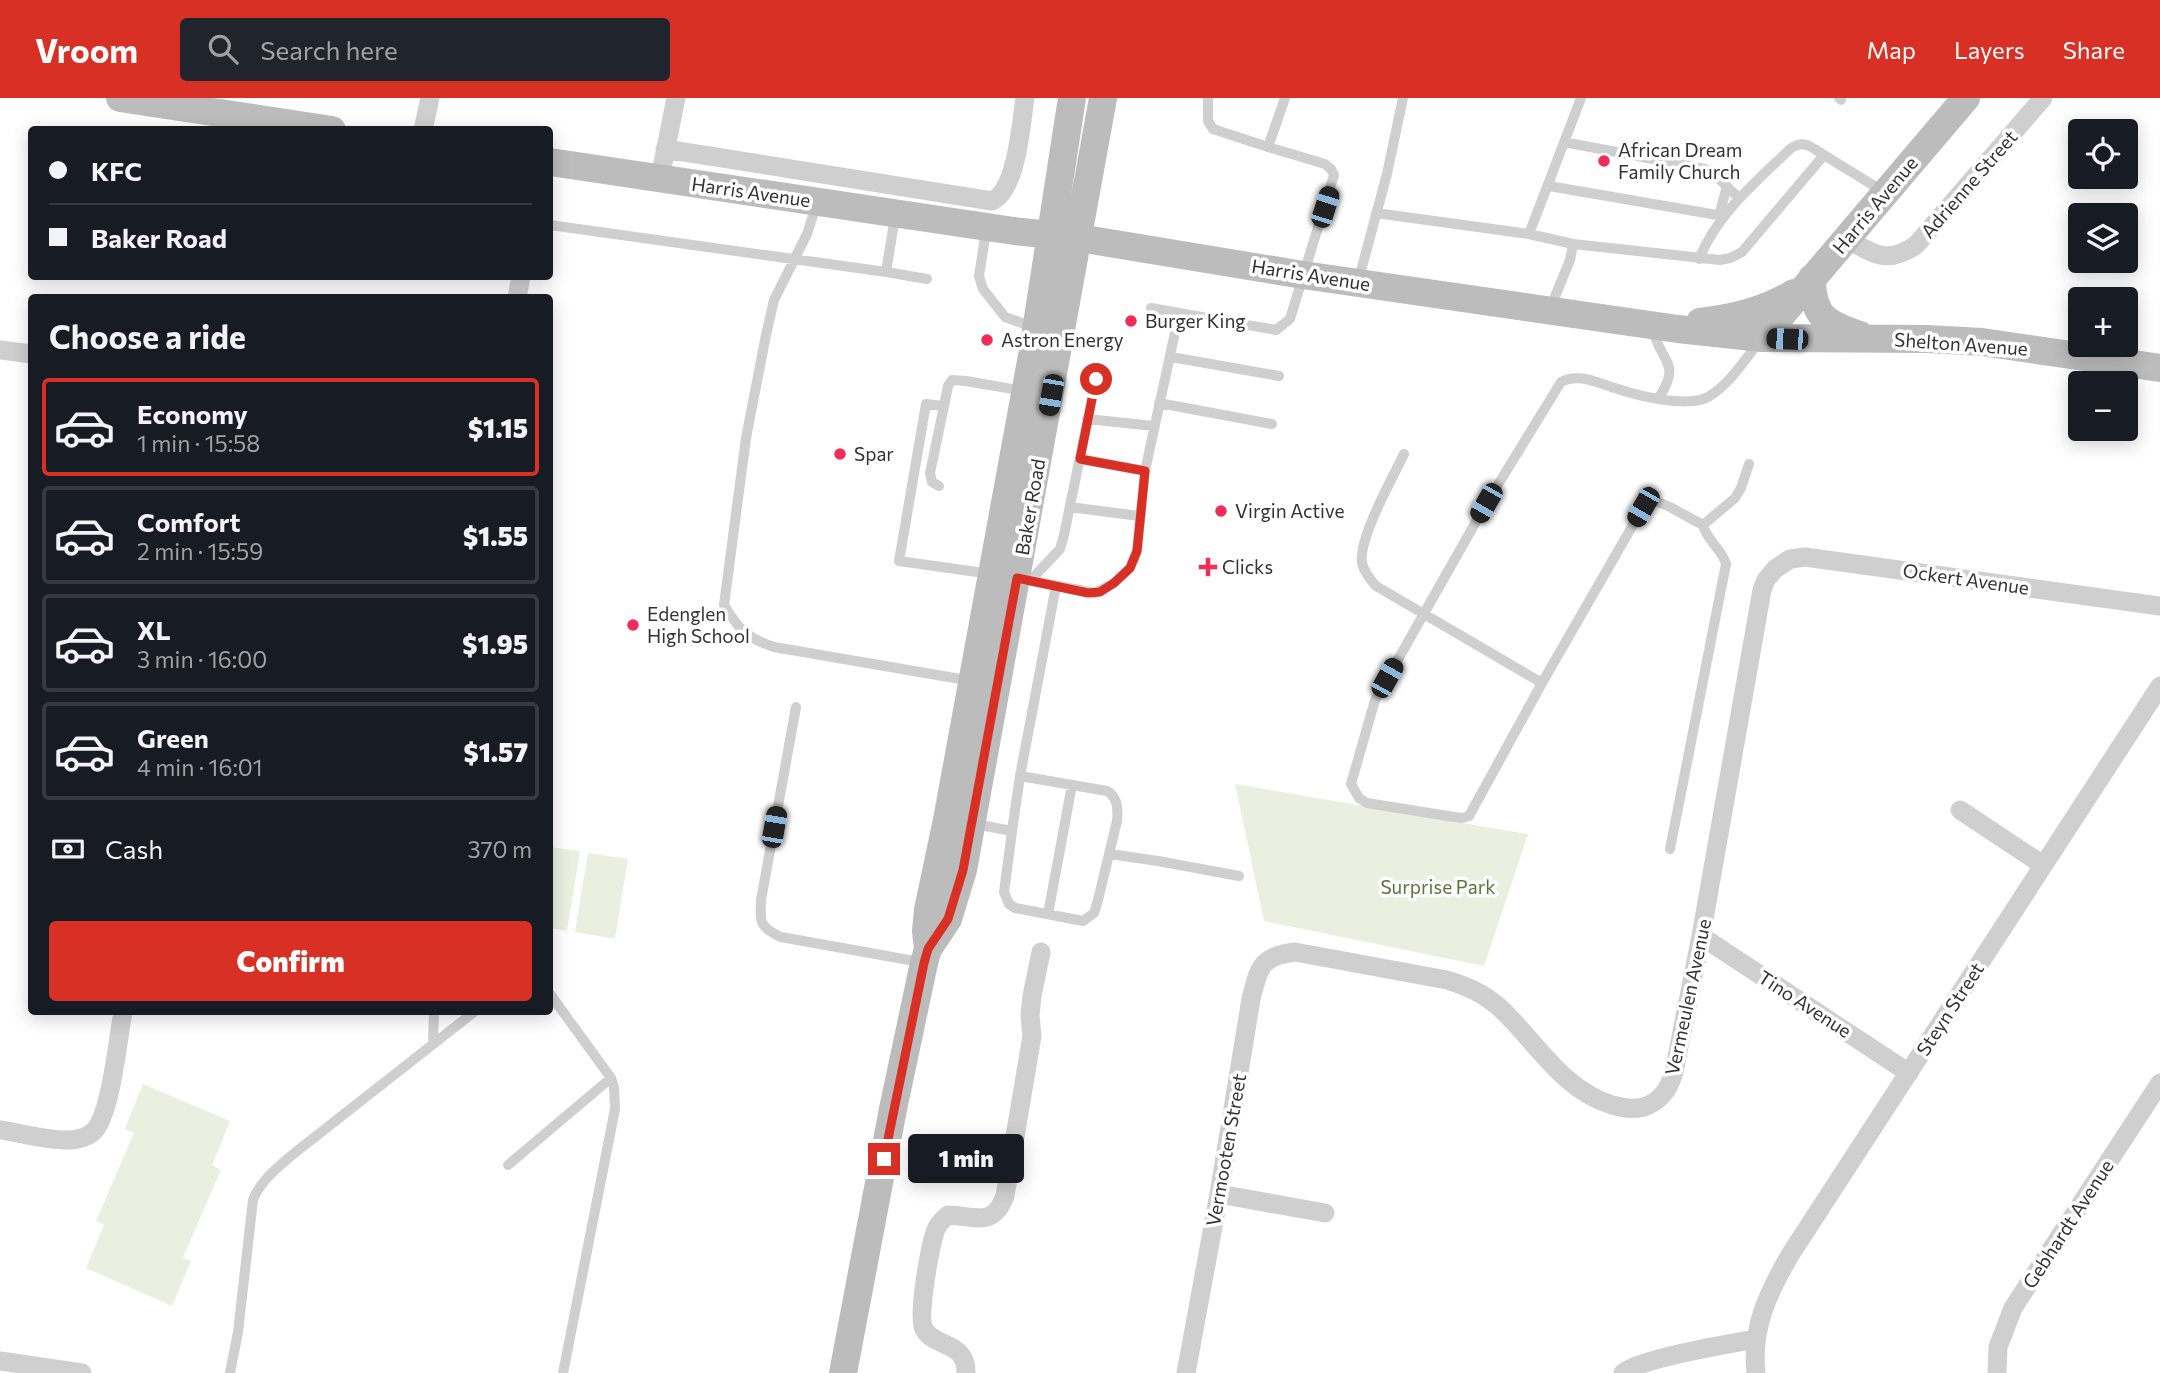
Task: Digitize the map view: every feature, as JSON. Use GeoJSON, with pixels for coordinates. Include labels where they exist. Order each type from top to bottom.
{"type":"FeatureCollection","features":[{"type":"Feature","properties":{"kind":"main road"},"geometry":{"type":"LineString","coordinates":[[120,98],[184,103],[310,126]]}},
{"type":"Feature","properties":{"kind":"main road","name":"Baker Road"},"geometry":{"type":"LineString","coordinates":[[843,1373],[893,1109],[926,956],[928,910],[960,822],[1013,578],[1066,236],[1072,98]]}},
{"type":"Feature","properties":{"kind":"main road","name":"Baker Road"},"geometry":{"type":"LineString","coordinates":[[960,822],[972,681],[1013,578],[1026,391],[1037,328],[1066,236],[1103,98]]}},
{"type":"Feature","properties":{"kind":"main road","name":"Harris Avenue"},"geometry":{"type":"LineString","coordinates":[[553,162],[987,227],[1066,236],[1303,275],[1665,328],[1762,338],[1966,98]]}},
{"type":"Feature","properties":{"kind":"main road"},"geometry":{"type":"LineString","coordinates":[[1665,328],[1728,318],[1765,308],[1794,293],[1811,279]]}},
{"type":"Feature","properties":{"kind":"main road"},"geometry":{"type":"LineString","coordinates":[[1811,279],[1815,304],[1823,319],[1840,329],[1869,338]]}},
{"type":"Feature","properties":{"kind":"main road","name":"Shelton Avenue"},"geometry":{"type":"LineString","coordinates":[[1762,338],[1982,342],[2160,368]]}},
{"type":"Feature","properties":{"kind":"main road","name":"Baker Road"},"geometry":{"type":"LineString","coordinates":[[857,1309],[863,1346],[858,1373]]}},
{"type":"Feature","properties":{"kind":"street"},"geometry":{"type":"LineString","coordinates":[[424,126],[430,98]]}},
{"type":"Feature","properties":{"kind":"street"},"geometry":{"type":"LineString","coordinates":[[660,178],[676,98]]}},
{"type":"Feature","properties":{"kind":"street"},"geometry":{"type":"LineString","coordinates":[[664,149],[992,201],[1001,195],[1013,166],[1026,98]]}},
{"type":"Feature","properties":{"kind":"street","name":"Adrienne Street"},"geometry":{"type":"LineString","coordinates":[[1847,239],[1870,251],[1890,257],[1898,256],[1916,245],[2043,98]]}},
{"type":"Feature","properties":{"kind":"street"},"geometry":{"type":"LineString","coordinates":[[0,350],[28,354]]}},
{"type":"Feature","properties":{"kind":"street","name":"Ockert Avenue"},"geometry":{"type":"LineString","coordinates":[[1775,569],[1790,559],[1805,557],[2160,606]]}},
{"type":"Feature","properties":{"kind":"street","name":"Vermeulen Avenue"},"geometry":{"type":"LineString","coordinates":[[1296,952],[1447,980],[1466,986],[1484,995],[1501,1009],[1557,1072],[1574,1087],[1599,1101],[1631,1109],[1642,1108],[1655,1102],[1671,1083],[1702,936],[1762,590],[1775,569]]}},
{"type":"Feature","properties":{"kind":"street","name":"Steyn Street"},"geometry":{"type":"LineString","coordinates":[[1756,1373],[1756,1339],[1764,1304],[1790,1255],[2160,686]]}},
{"type":"Feature","properties":{"kind":"street"},"geometry":{"type":"LineString","coordinates":[[1960,810],[2043,865]]}},
{"type":"Feature","properties":{"kind":"street","name":"Tino Avenue"},"geometry":{"type":"LineString","coordinates":[[1702,936],[1909,1073]]}},
{"type":"Feature","properties":{"kind":"street"},"geometry":{"type":"LineString","coordinates":[[966,1373],[961,1355],[951,1345],[927,1334],[922,1326],[920,1316],[926,1278],[935,1230],[941,1220],[948,1215],[980,1219],[991,1217],[1000,1208],[1005,1196],[1031,1045],[1032,996],[1041,952]]}},
{"type":"Feature","properties":{"kind":"street","name":"Vermooten Street"},"geometry":{"type":"LineString","coordinates":[[1186,1373],[1257,976],[1271,957],[1296,952]]}},
{"type":"Feature","properties":{"kind":"street"},"geometry":{"type":"LineString","coordinates":[[0,1130],[68,1140],[83,1138],[94,1132],[102,1119],[122,1015]]}},
{"type":"Feature","properties":{"kind":"street","name":"Gebhardt Avenue"},"geometry":{"type":"LineString","coordinates":[[1997,1373],[1998,1347],[2013,1307],[2160,1083]]}},
{"type":"Feature","properties":{"kind":"street"},"geometry":{"type":"LineString","coordinates":[[1219,1194],[1325,1213]]}},
{"type":"Feature","properties":{"kind":"street"},"geometry":{"type":"LineString","coordinates":[[1623,1373],[1648,1362],[1756,1339]]}},
{"type":"Feature","properties":{"kind":"street"},"geometry":{"type":"LineString","coordinates":[[0,1361],[82,1373]]}},
{"type":"Feature","properties":{"kind":"lane"},"geometry":{"type":"LineString","coordinates":[[1151,308],[1280,329],[1292,314],[1334,175],[1325,164],[1213,130],[1208,121],[1208,98]]}},
{"type":"Feature","properties":{"kind":"lane"},"geometry":{"type":"LineString","coordinates":[[1268,147],[1285,98]]}},
{"type":"Feature","properties":{"kind":"lane"},"geometry":{"type":"LineString","coordinates":[[1358,282],[1387,174],[1403,98]]}},
{"type":"Feature","properties":{"kind":"lane"},"geometry":{"type":"LineString","coordinates":[[1529,234],[1581,98]]}},
{"type":"Feature","properties":{"kind":"lane"},"geometry":{"type":"LineString","coordinates":[[1564,142],[1705,169],[1739,198]]}},
{"type":"Feature","properties":{"kind":"lane"},"geometry":{"type":"LineString","coordinates":[[1699,259],[1721,216],[1796,144],[1804,144],[1885,192]]}},
{"type":"Feature","properties":{"kind":"lane"},"geometry":{"type":"LineString","coordinates":[[1376,213],[1529,234],[1573,244],[1720,260],[1742,252],[1824,155]]}},
{"type":"Feature","properties":{"kind":"lane"},"geometry":{"type":"LineString","coordinates":[[1549,186],[1721,216]]}},
{"type":"Feature","properties":{"kind":"lane"},"geometry":{"type":"LineString","coordinates":[[1721,216],[1727,186]]}},
{"type":"Feature","properties":{"kind":"lane"},"geometry":{"type":"LineString","coordinates":[[818,202],[807,234],[774,300],[746,438],[724,605],[735,625],[746,635],[774,647],[972,681]]}},
{"type":"Feature","properties":{"kind":"lane"},"geometry":{"type":"LineString","coordinates":[[886,272],[895,213]]}},
{"type":"Feature","properties":{"kind":"lane"},"geometry":{"type":"LineString","coordinates":[[553,225],[927,279]]}},
{"type":"Feature","properties":{"kind":"lane"},"geometry":{"type":"LineString","coordinates":[[987,227],[979,276],[983,289],[1005,317],[1037,328]]}},
{"type":"Feature","properties":{"kind":"lane"},"geometry":{"type":"LineString","coordinates":[[1549,311],[1570,260],[1573,244]]}},
{"type":"Feature","properties":{"kind":"lane"},"geometry":{"type":"LineString","coordinates":[[944,406],[926,404],[899,561],[1095,593],[1114,583],[1134,561],[1145,471],[1179,314]]}},
{"type":"Feature","properties":{"kind":"lane"},"geometry":{"type":"LineString","coordinates":[[1658,399],[1667,386],[1670,370],[1667,359],[1655,340],[1665,328]]}},
{"type":"Feature","properties":{"kind":"lane"},"geometry":{"type":"LineString","coordinates":[[1670,849],[1726,564],[1707,536],[1703,525],[1653,500],[1645,504],[1469,816],[1454,817],[1363,802],[1351,784],[1376,700],[1499,482],[1561,382],[1581,377],[1658,399],[1690,400],[1708,396],[1724,384],[1762,338]]}},
{"type":"Feature","properties":{"kind":"lane"},"geometry":{"type":"LineString","coordinates":[[1171,357],[1279,376]]}},
{"type":"Feature","properties":{"kind":"lane"},"geometry":{"type":"LineString","coordinates":[[1013,578],[1060,549],[1096,379]]}},
{"type":"Feature","properties":{"kind":"lane"},"geometry":{"type":"LineString","coordinates":[[939,485],[932,482],[930,473],[948,386],[954,380],[966,380],[1026,391]]}},
{"type":"Feature","properties":{"kind":"lane"},"geometry":{"type":"LineString","coordinates":[[1159,403],[1272,424]]}},
{"type":"Feature","properties":{"kind":"lane"},"geometry":{"type":"LineString","coordinates":[[1087,419],[1154,426]]}},
{"type":"Feature","properties":{"kind":"lane"},"geometry":{"type":"LineString","coordinates":[[1404,454],[1373,518],[1364,546],[1362,562],[1365,572],[1376,586],[1542,683]]}},
{"type":"Feature","properties":{"kind":"lane"},"geometry":{"type":"LineString","coordinates":[[1080,459],[1145,471]]}},
{"type":"Feature","properties":{"kind":"lane"},"geometry":{"type":"LineString","coordinates":[[1703,525],[1737,494],[1749,464]]}},
{"type":"Feature","properties":{"kind":"lane"},"geometry":{"type":"LineString","coordinates":[[1070,507],[1139,516]]}},
{"type":"Feature","properties":{"kind":"lane"},"geometry":{"type":"LineString","coordinates":[[1020,776],[1109,792],[1114,797],[1118,814],[1110,854],[1098,900],[1091,917],[1083,921],[1015,908],[1005,899],[1004,892],[1020,776],[1056,586]]}},
{"type":"Feature","properties":{"kind":"lane"},"geometry":{"type":"LineString","coordinates":[[796,707],[761,900],[760,920],[763,927],[781,937],[926,956]]}},
{"type":"Feature","properties":{"kind":"lane"},"geometry":{"type":"LineString","coordinates":[[1048,914],[1072,785]]}},
{"type":"Feature","properties":{"kind":"lane"},"geometry":{"type":"LineString","coordinates":[[960,822],[1012,831]]}},
{"type":"Feature","properties":{"kind":"lane"},"geometry":{"type":"LineString","coordinates":[[1110,854],[1239,876]]}},
{"type":"Feature","properties":{"kind":"lane"},"geometry":{"type":"LineString","coordinates":[[553,998],[611,1079],[615,1109],[563,1373]]}},
{"type":"Feature","properties":{"kind":"lane"},"geometry":{"type":"LineString","coordinates":[[433,1044],[434,1015]]}},
{"type":"Feature","properties":{"kind":"lane"},"geometry":{"type":"LineString","coordinates":[[230,1373],[256,1192],[292,1155],[470,1015]]}},
{"type":"Feature","properties":{"kind":"lane"},"geometry":{"type":"LineString","coordinates":[[508,1165],[611,1079]]}},
{"type":"Feature","properties":{"kind":"green space","name":"Surprise Park"},"geometry":{"type":"Polygon","coordinates":[[[1235,784],[1528,834],[1484,966],[1264,921],[1235,784]]]}},
{"type":"Feature","properties":{"kind":"green space"},"geometry":{"type":"Polygon","coordinates":[[[553,847],[580,851],[567,931],[553,929],[553,847]]]}},
{"type":"Feature","properties":{"kind":"green space"},"geometry":{"type":"Polygon","coordinates":[[[588,853],[628,859],[615,939],[575,932],[588,853]]]}},
{"type":"Feature","properties":{"kind":"green space"},"geometry":{"type":"Polygon","coordinates":[[[143,1084],[230,1121],[212,1165],[221,1170],[183,1257],[191,1261],[172,1306],[86,1268],[104,1225],[96,1221],[134,1133],[125,1129],[143,1084]]]}},
{"type":"Feature","properties":{"kind":"place","name":"African Dream Family Church"},"geometry":{"type":"Point","coordinates":[1604,161]}},
{"type":"Feature","properties":{"kind":"place","name":"Burger King"},"geometry":{"type":"Point","coordinates":[1131,321]}},
{"type":"Feature","properties":{"kind":"place","name":"Astron Energy"},"geometry":{"type":"Point","coordinates":[987,340]}},
{"type":"Feature","properties":{"kind":"place","name":"Spar"},"geometry":{"type":"Point","coordinates":[840,454]}},
{"type":"Feature","properties":{"kind":"place","name":"Virgin Active"},"geometry":{"type":"Point","coordinates":[1221,511]}},
{"type":"Feature","properties":{"kind":"place","name":"Clicks"},"geometry":{"type":"Point","coordinates":[1208,567]}},
{"type":"Feature","properties":{"kind":"place","name":"Edenglen High School"},"geometry":{"type":"Point","coordinates":[633,625]}},
{"type":"Feature","properties":{"kind":"route"},"geometry":{"type":"LineString","coordinates":[[884,1159],[924,963],[928,949],[948,919],[963,870],[1017,578],[1088,593],[1100,592],[1130,568],[1137,551],[1145,471],[1080,459],[1096,379]]}}]}
